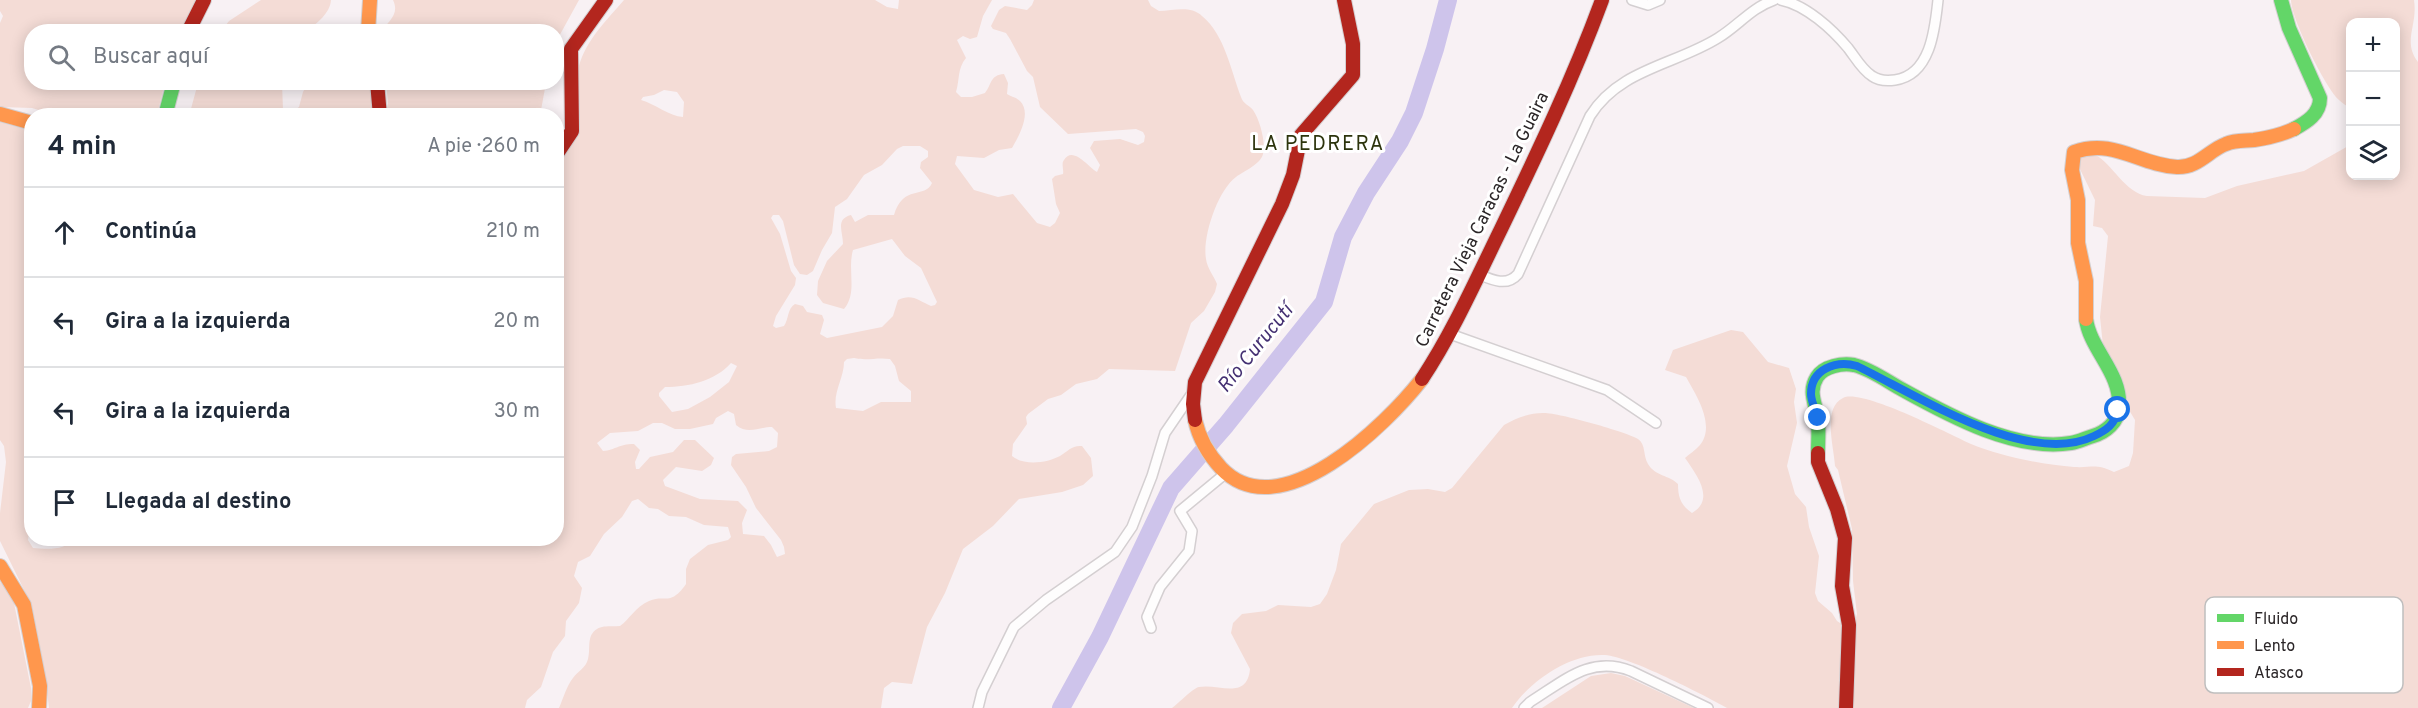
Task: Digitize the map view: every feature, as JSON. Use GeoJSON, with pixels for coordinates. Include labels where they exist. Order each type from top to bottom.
{"type":"FeatureCollection","features":[{"type":"Feature","properties":{"kind":"main road"},"geometry":{"type":"LineString","coordinates":[[192,24],[204,0]]}},
{"type":"Feature","properties":{"kind":"main road"},"geometry":{"type":"LineString","coordinates":[[368,24],[370,0]]}},
{"type":"Feature","properties":{"kind":"main road"},"geometry":{"type":"LineString","coordinates":[[564,143],[572,131],[570,56],[606,0]]}},
{"type":"Feature","properties":{"kind":"main road","name":"Carretera Vieja Caracas - La Guaira"},"geometry":{"type":"LineString","coordinates":[[1344,0],[1353,44],[1353,75],[1301,135],[1293,175],[1282,204],[1193,392],[1194,416],[1202,440],[1211,455],[1226,473],[1245,484],[1266,488],[1307,477],[1362,442],[1409,396],[1449,334],[1561,105],[1602,0]]}},
{"type":"Feature","properties":{"kind":"main road"},"geometry":{"type":"LineString","coordinates":[[1846,708],[1849,625],[1842,586],[1845,538],[1837,509],[1818,462],[1818,418],[1811,396],[1816,376],[1832,366],[1844,364],[1857,366],[1981,428],[2013,439],[2057,443],[2075,442],[2089,439],[2109,428],[2115,421],[2119,400],[2113,377],[2088,333],[2086,324],[2084,260],[2077,237],[2078,201],[2071,175],[2073,152],[2087,145],[2098,146],[2150,161],[2183,167],[2196,164],[2217,148],[2231,141],[2275,137],[2290,132],[2311,118],[2319,108],[2319,94],[2287,22],[2281,0]]}},
{"type":"Feature","properties":{"kind":"main road"},"geometry":{"type":"LineString","coordinates":[[167,108],[172,90]]}},
{"type":"Feature","properties":{"kind":"main road"},"geometry":{"type":"LineString","coordinates":[[378,90],[379,108]]}},
{"type":"Feature","properties":{"kind":"main road"},"geometry":{"type":"LineString","coordinates":[[0,114],[24,121]]}},
{"type":"Feature","properties":{"kind":"main road"},"geometry":{"type":"LineString","coordinates":[[0,566],[24,605],[40,686],[39,708]]}},
{"type":"Feature","properties":{"kind":"street"},"geometry":{"type":"LineString","coordinates":[[1632,0],[1648,5],[1660,0]]}},
{"type":"Feature","properties":{"kind":"street"},"geometry":{"type":"LineString","coordinates":[[1478,274],[1492,280],[1506,282],[1518,274],[1590,116],[1602,100],[1627,79],[1719,38],[1761,4],[1774,0]]}},
{"type":"Feature","properties":{"kind":"street"},"geometry":{"type":"LineString","coordinates":[[1781,0],[1804,9],[1832,31],[1873,77],[1892,80],[1905,78],[1921,62],[1934,32],[1938,0]]}},
{"type":"Feature","properties":{"kind":"street"},"geometry":{"type":"LineString","coordinates":[[1449,334],[1607,390],[1656,423]]}},
{"type":"Feature","properties":{"kind":"street"},"geometry":{"type":"LineString","coordinates":[[978,708],[982,692],[1014,627],[1046,600],[1115,552],[1132,527],[1152,476],[1165,433],[1193,392]]}},
{"type":"Feature","properties":{"kind":"street"},"geometry":{"type":"LineString","coordinates":[[1151,628],[1147,617],[1160,586],[1189,551],[1192,531],[1180,511],[1226,473]]}},
{"type":"Feature","properties":{"kind":"street"},"geometry":{"type":"LineString","coordinates":[[1524,708],[1582,670],[1602,665],[1621,667],[1708,708]]}},
{"type":"Feature","properties":{"kind":"shaded area"},"geometry":{"type":"Polygon","coordinates":[[[0,0],[198,0],[187,24],[24,24],[24,90],[163,90],[159,108],[0,107],[0,23],[3,16],[0,11],[0,0]]]}},
{"type":"Feature","properties":{"kind":"shaded area"},"geometry":{"type":"Polygon","coordinates":[[[261,0],[331,0],[326,14],[316,24],[227,24],[261,0]]]}},
{"type":"Feature","properties":{"kind":"shaded area"},"geometry":{"type":"Polygon","coordinates":[[[393,0],[579,0],[564,27],[564,24],[387,24],[394,14],[393,0]]]}},
{"type":"Feature","properties":{"kind":"shaded area"},"geometry":{"type":"Polygon","coordinates":[[[624,0],[875,0],[887,7],[898,9],[899,0],[992,0],[983,16],[977,37],[970,39],[963,36],[957,40],[966,58],[960,70],[956,92],[961,97],[972,97],[985,93],[996,76],[1004,74],[1008,83],[1007,94],[1023,106],[1025,118],[1012,148],[999,150],[984,158],[957,156],[955,164],[974,190],[998,197],[1013,194],[1037,223],[1050,227],[1060,213],[1056,204],[1052,179],[1063,174],[1063,161],[1068,156],[1077,156],[1097,172],[1100,165],[1090,148],[1094,141],[1120,139],[1138,145],[1144,142],[1145,136],[1143,132],[1136,129],[1068,134],[1040,107],[1033,77],[1027,71],[1006,33],[993,29],[991,26],[999,10],[1005,6],[1027,10],[1034,0],[1148,0],[1151,6],[1159,11],[1182,9],[1192,11],[1202,16],[1210,24],[1222,43],[1242,99],[1253,110],[1258,120],[1264,149],[1259,161],[1229,183],[1213,215],[1205,250],[1208,266],[1217,284],[1204,311],[1191,323],[1175,371],[1109,369],[1097,379],[1076,384],[1061,395],[1048,399],[1028,414],[1027,424],[1013,444],[1012,456],[1023,461],[1042,462],[1060,456],[1073,447],[1082,446],[1091,458],[1093,476],[1083,485],[1062,492],[1019,499],[993,526],[963,549],[945,593],[927,627],[912,684],[892,682],[884,688],[881,708],[559,708],[571,681],[587,662],[591,635],[597,629],[620,626],[640,606],[649,601],[668,599],[676,595],[686,584],[686,569],[690,559],[708,545],[728,540],[731,537],[728,527],[704,525],[686,517],[669,516],[658,509],[649,508],[638,499],[632,501],[622,517],[604,534],[590,556],[578,562],[574,576],[582,588],[579,603],[566,621],[565,636],[553,652],[541,687],[527,700],[525,708],[49,708],[44,667],[32,606],[0,541],[0,513],[6,462],[4,446],[0,440],[0,122],[24,129],[24,546],[50,549],[64,546],[564,546],[564,156],[576,136],[579,66],[592,39],[624,0]],[[664,90],[643,97],[641,100],[683,117],[684,102],[677,92],[664,90]],[[903,146],[897,149],[882,165],[864,175],[847,199],[835,207],[832,233],[813,271],[807,275],[800,274],[794,265],[783,221],[779,215],[773,215],[771,218],[780,234],[791,271],[796,278],[795,285],[776,316],[773,326],[776,328],[784,326],[795,304],[803,306],[807,312],[822,315],[824,320],[820,334],[827,338],[882,327],[893,316],[898,300],[903,298],[919,300],[931,306],[935,305],[937,302],[921,268],[905,256],[892,239],[853,250],[850,295],[844,309],[823,303],[817,295],[818,281],[827,261],[843,244],[841,223],[846,217],[851,215],[855,222],[868,215],[894,215],[903,199],[929,188],[932,183],[920,168],[921,162],[928,157],[928,151],[920,146],[903,146]],[[854,358],[844,362],[835,402],[836,408],[863,411],[881,402],[911,402],[911,391],[899,381],[895,366],[890,359],[854,358]],[[731,363],[725,369],[701,382],[665,387],[659,396],[672,412],[688,409],[710,397],[729,382],[737,366],[731,363]],[[728,411],[716,418],[713,424],[690,429],[675,429],[662,423],[653,423],[638,431],[610,433],[597,443],[603,451],[634,444],[640,450],[635,462],[636,469],[639,469],[650,457],[673,452],[684,440],[695,440],[714,458],[711,465],[702,471],[676,467],[663,480],[665,486],[700,499],[738,501],[747,510],[742,523],[743,534],[764,536],[777,557],[785,554],[781,540],[756,508],[746,487],[731,465],[732,457],[736,454],[769,451],[777,447],[778,433],[772,427],[749,430],[740,428],[736,425],[734,414],[728,411]]]}},
{"type":"Feature","properties":{"kind":"shaded area"},"geometry":{"type":"Polygon","coordinates":[[[2291,0],[2414,0],[2411,47],[2418,62],[2418,708],[1727,708],[1648,669],[1605,655],[1579,658],[1553,670],[1530,688],[1512,708],[1172,708],[1199,687],[1238,688],[1243,685],[1248,679],[1250,669],[1231,633],[1233,623],[1242,614],[1266,611],[1278,605],[1311,607],[1320,604],[1327,594],[1336,570],[1341,544],[1374,504],[1409,490],[1428,489],[1445,492],[1452,488],[1504,425],[1518,418],[1533,414],[1550,414],[1607,427],[1638,439],[1641,441],[1648,464],[1654,471],[1678,484],[1681,501],[1692,513],[1703,501],[1702,486],[1685,458],[1698,447],[1704,437],[1705,419],[1699,401],[1686,377],[1665,370],[1673,350],[1731,330],[1743,332],[1768,362],[1789,368],[1796,389],[1794,402],[1797,423],[1787,466],[1795,494],[1806,507],[1809,527],[1819,556],[1815,593],[1818,601],[1846,627],[1850,627],[1857,614],[1853,581],[1852,529],[1838,470],[1835,466],[1831,429],[1833,410],[1843,398],[1853,397],[1886,406],[1971,444],[2008,456],[2062,466],[2098,467],[2114,472],[2129,466],[2133,453],[2135,420],[2126,405],[2118,378],[2103,346],[2100,317],[2108,236],[2102,228],[2093,226],[2095,200],[2077,163],[2082,156],[2094,154],[2139,194],[2205,198],[2237,186],[2304,171],[2346,147],[2346,180],[2400,180],[2400,18],[2346,18],[2346,105],[2333,93],[2302,36],[2291,0]]]}},
{"type":"Feature","properties":{"kind":"shaded area"},"geometry":{"type":"Polygon","coordinates":[[[196,90],[282,90],[283,108],[191,108],[196,90]]]}},
{"type":"Feature","properties":{"kind":"shaded area"},"geometry":{"type":"Polygon","coordinates":[[[304,90],[372,90],[372,108],[298,108],[304,90]]]}},
{"type":"Feature","properties":{"kind":"shaded area"},"geometry":{"type":"Polygon","coordinates":[[[387,90],[545,90],[541,108],[387,108],[387,90]]]}},
{"type":"Feature","properties":{"kind":"shaded area"},"geometry":{"type":"Polygon","coordinates":[[[0,582],[10,592],[14,603],[31,688],[31,701],[28,708],[0,708],[0,582]]]}},
{"type":"Feature","properties":{"kind":"shaded area"},"geometry":{"type":"Polygon","coordinates":[[[1611,673],[1625,676],[1694,708],[1542,708],[1591,676],[1611,673]]]}},
{"type":"Feature","properties":{"kind":"waterway","name":"Río Curucutí"},"geometry":{"type":"LineString","coordinates":[[1061,708],[1100,637],[1171,488],[1226,425],[1324,302],[1343,237],[1366,193],[1400,141],[1414,113],[1448,0]]}},
{"type":"Feature","properties":{"kind":"traffic: fast"},"geometry":{"type":"LineString","coordinates":[[2281,0],[2289,28],[2320,98],[2315,113],[2294,129]]}},
{"type":"Feature","properties":{"kind":"traffic: fast"},"geometry":{"type":"LineString","coordinates":[[167,108],[172,90]]}},
{"type":"Feature","properties":{"kind":"traffic: fast"},"geometry":{"type":"LineString","coordinates":[[1818,453],[1818,421],[1813,394],[1814,383],[1824,370],[1844,364],[1867,369],[1941,411],[2006,437],[2050,444],[2074,442],[2098,434],[2107,429],[2116,418],[2119,395],[2111,373],[2093,341],[2086,319]]}},
{"type":"Feature","properties":{"kind":"traffic: slow"},"geometry":{"type":"LineString","coordinates":[[368,24],[370,0]]}},
{"type":"Feature","properties":{"kind":"traffic: slow"},"geometry":{"type":"LineString","coordinates":[[0,114],[24,121]]}},
{"type":"Feature","properties":{"kind":"traffic: slow"},"geometry":{"type":"LineString","coordinates":[[2086,319],[2086,281],[2078,243],[2078,200],[2072,170],[2074,152],[2102,148],[2150,162],[2184,167],[2229,143],[2269,137],[2294,129]]}},
{"type":"Feature","properties":{"kind":"traffic: slow"},"geometry":{"type":"LineString","coordinates":[[1195,420],[1205,446],[1221,468],[1245,484],[1272,487],[1301,479],[1330,464],[1384,421],[1422,379]]}},
{"type":"Feature","properties":{"kind":"traffic: slow"},"geometry":{"type":"LineString","coordinates":[[0,566],[24,605],[40,686],[39,708]]}},
{"type":"Feature","properties":{"kind":"traffic: jam"},"geometry":{"type":"LineString","coordinates":[[192,24],[204,0]]}},
{"type":"Feature","properties":{"kind":"traffic: jam"},"geometry":{"type":"LineString","coordinates":[[564,143],[572,131],[571,49],[606,0]]}},
{"type":"Feature","properties":{"kind":"traffic: jam"},"geometry":{"type":"LineString","coordinates":[[1195,420],[1193,404],[1195,382],[1282,204],[1293,175],[1301,135],[1353,75],[1353,44],[1344,0]]}},
{"type":"Feature","properties":{"kind":"traffic: jam"},"geometry":{"type":"LineString","coordinates":[[1422,379],[1464,306],[1528,173],[1567,87],[1602,0]]}},
{"type":"Feature","properties":{"kind":"traffic: jam"},"geometry":{"type":"LineString","coordinates":[[378,90],[379,108]]}},
{"type":"Feature","properties":{"kind":"traffic: jam"},"geometry":{"type":"LineString","coordinates":[[1818,453],[1818,462],[1837,509],[1845,538],[1842,586],[1849,625],[1846,708]]}},
{"type":"Feature","properties":{"kind":"district","name":"LA PEDRERA"},"geometry":{"type":"Point","coordinates":[1318,145]}},
{"type":"Feature","properties":{"kind":"route"},"geometry":{"type":"LineString","coordinates":[[1818,418],[1811,396],[1816,376],[1826,368],[1844,364],[1857,366],[1981,428],[2013,439],[2057,443],[2089,439],[2109,428],[2115,421],[2118,410]]}}]}
